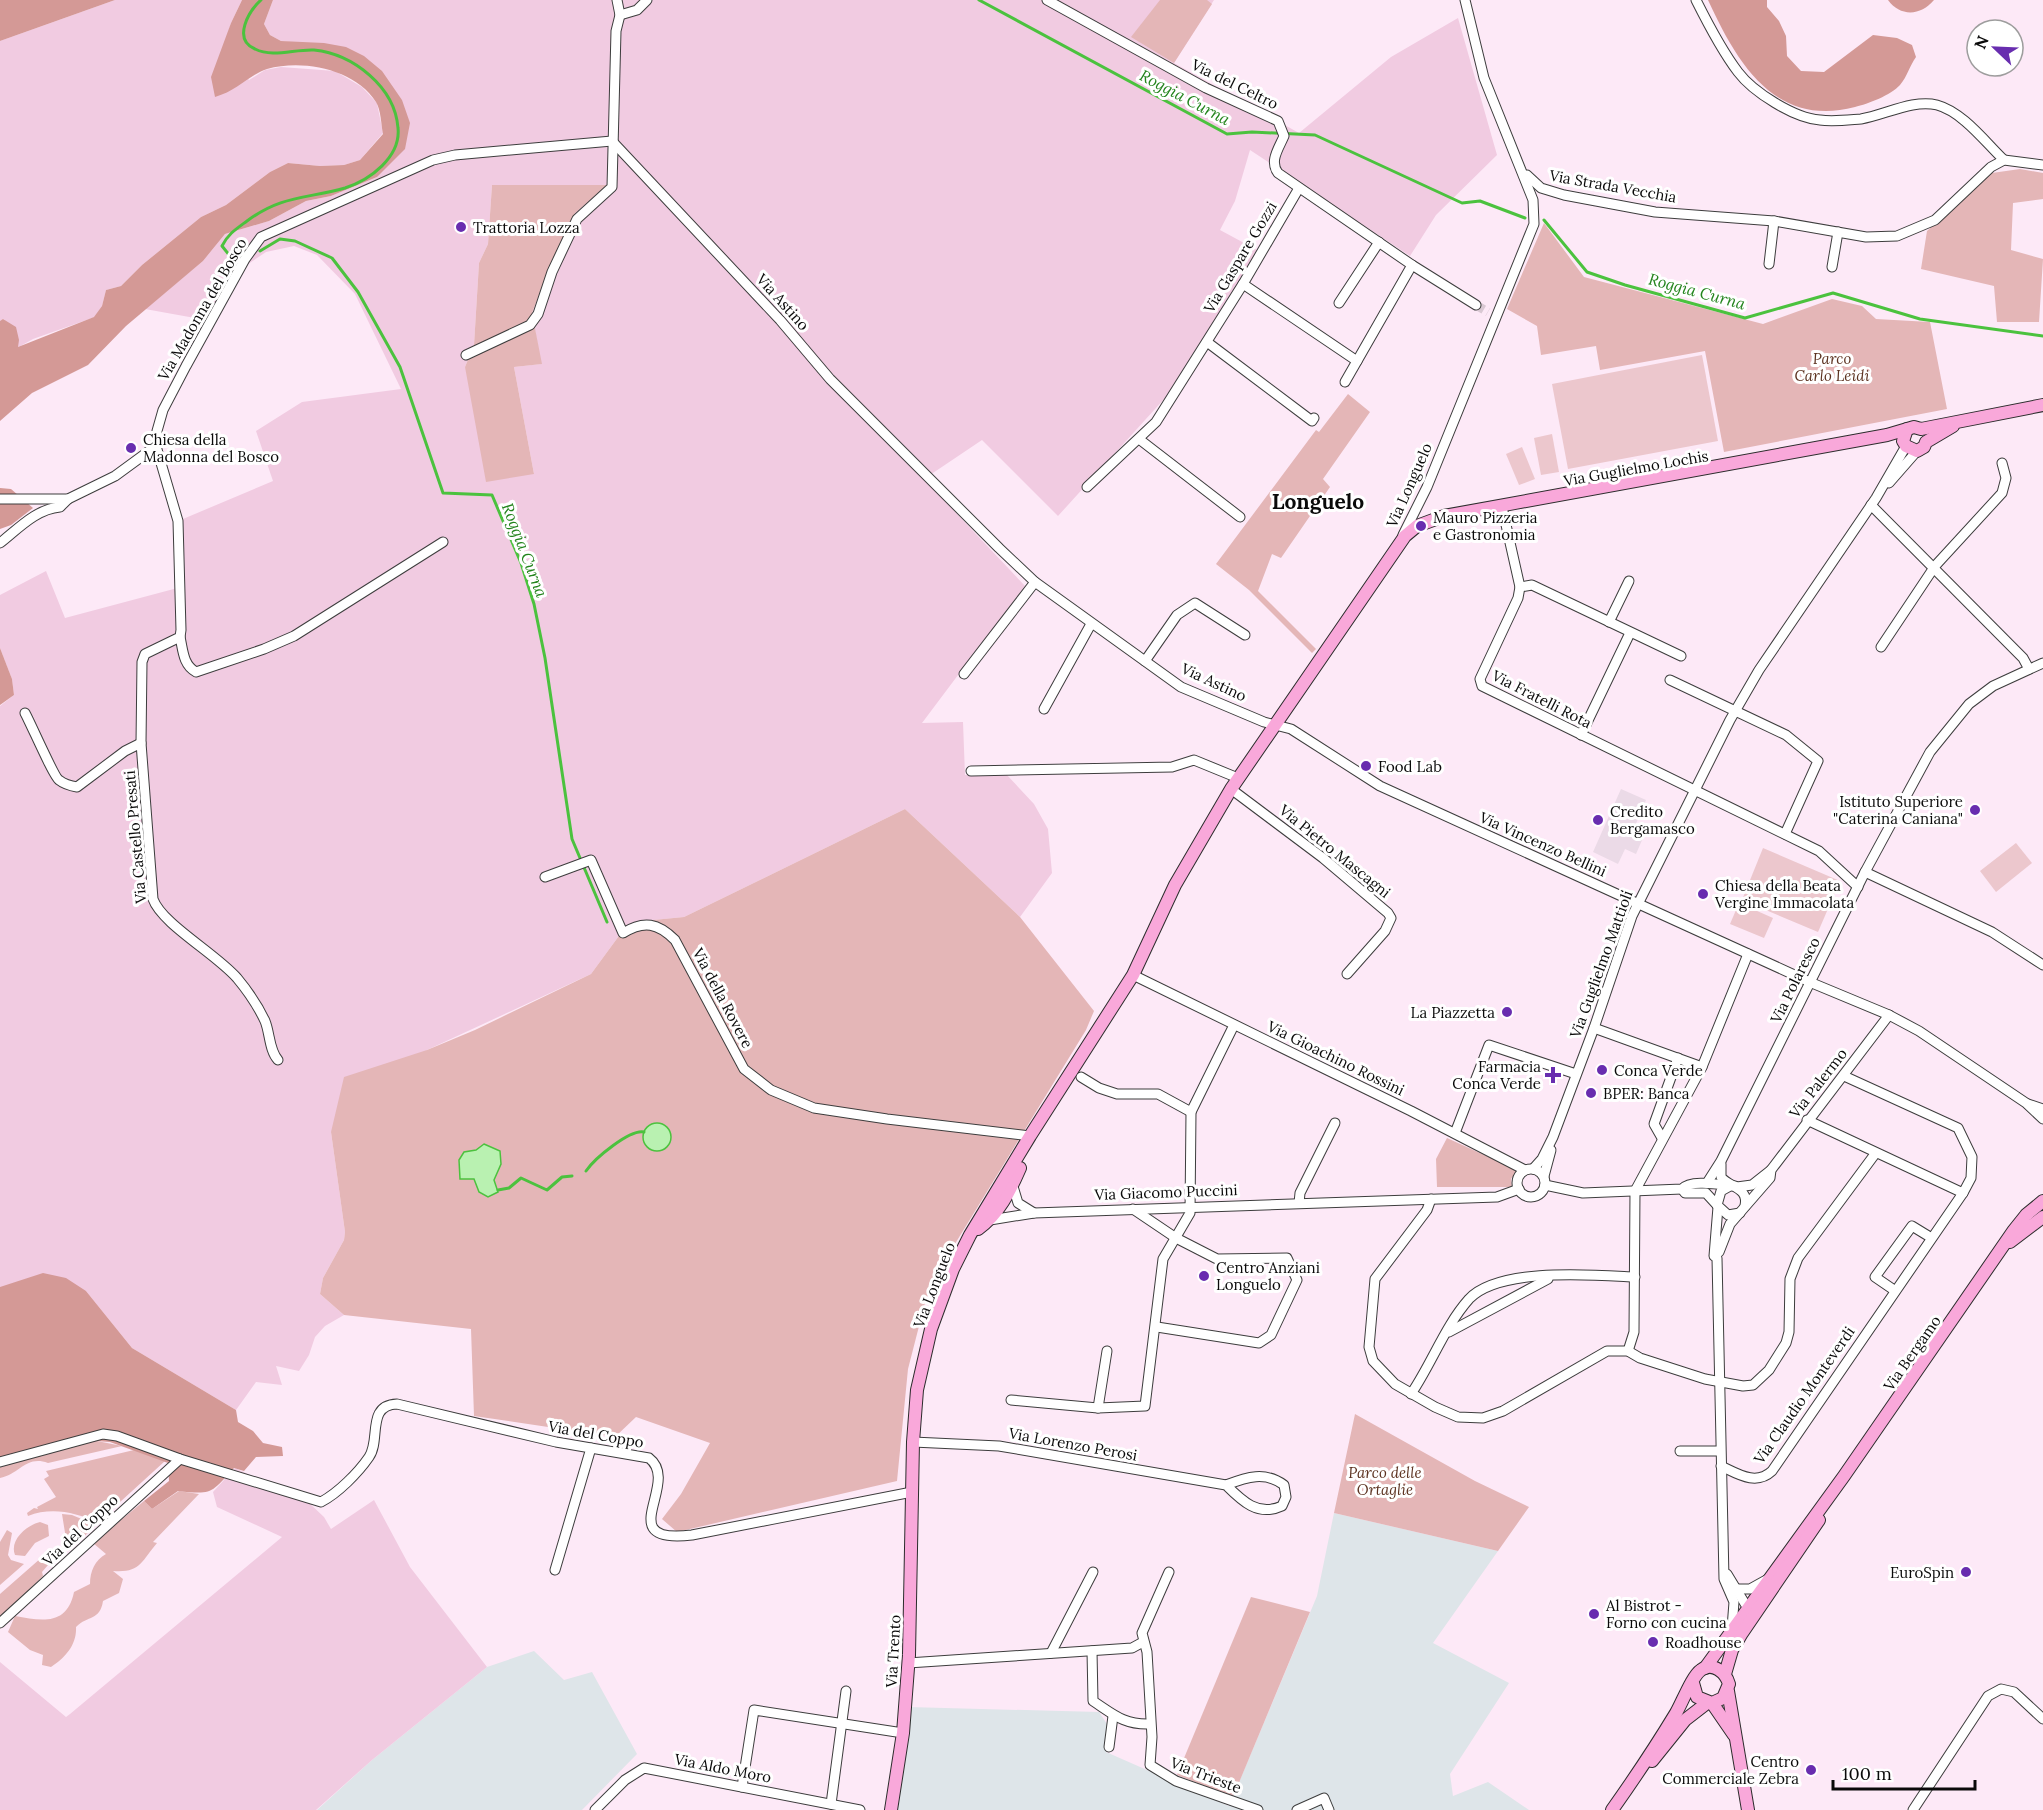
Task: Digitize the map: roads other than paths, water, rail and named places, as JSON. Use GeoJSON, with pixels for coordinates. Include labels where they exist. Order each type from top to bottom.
{"type":"FeatureCollection","features":[{"type":"Feature","properties":{"kind":"street"},"geometry":{"type":"LineString","coordinates":[[466,355],[530,325],[538,314],[552,272],[576,219],[612,187],[616,31],[620,15],[617,0]]}},
{"type":"Feature","properties":{"kind":"street"},"geometry":{"type":"LineString","coordinates":[[620,15],[638,10],[647,0]]}},
{"type":"Feature","properties":{"kind":"street","name":"Via del Celtro"},"geometry":{"type":"LineString","coordinates":[[1047,0],[1206,88],[1271,117],[1282,126],[1284,136],[1274,159],[1274,168],[1299,188],[1412,265],[1476,304]]}},
{"type":"Feature","properties":{"kind":"street","name":"Via Longuelo"},"geometry":{"type":"LineString","coordinates":[[912,1491],[917,1390],[931,1329],[953,1269],[970,1234],[1133,975],[1170,894],[1235,783],[1398,545],[1427,487],[1491,315],[1534,224],[1533,200],[1525,174],[1484,78],[1465,0]]}},
{"type":"Feature","properties":{"kind":"street"},"geometry":{"type":"LineString","coordinates":[[1696,0],[1738,73],[1763,95],[1782,107],[1818,120],[1862,119],[1914,106],[1935,104],[1945,108],[1964,122],[2004,160],[2043,165]]}},
{"type":"Feature","properties":{"kind":"street","name":"Via Madonna del Bosco"},"geometry":{"type":"LineString","coordinates":[[156,446],[157,431],[163,410],[229,288],[261,237],[433,160],[455,155],[612,141]]}},
{"type":"Feature","properties":{"kind":"street","name":"Via Astino"},"geometry":{"type":"LineString","coordinates":[[612,141],[780,320],[830,379],[1035,582],[1181,687],[1274,725]]}},
{"type":"Feature","properties":{"kind":"street","name":"Via Strada Vecchia"},"geometry":{"type":"LineString","coordinates":[[1525,174],[1541,188],[1564,195],[1655,212],[1774,221],[1866,237],[1896,236],[1935,220],[1991,167],[2004,160]]}},
{"type":"Feature","properties":{"kind":"street","name":"Via Gaspare Gozzi"},"geometry":{"type":"LineString","coordinates":[[1087,487],[1156,422],[1243,284],[1299,188]]}},
{"type":"Feature","properties":{"kind":"street"},"geometry":{"type":"LineString","coordinates":[[1769,264],[1774,221]]}},
{"type":"Feature","properties":{"kind":"street"},"geometry":{"type":"LineString","coordinates":[[1832,267],[1838,232]]}},
{"type":"Feature","properties":{"kind":"street"},"geometry":{"type":"LineString","coordinates":[[1339,303],[1379,242]]}},
{"type":"Feature","properties":{"kind":"street"},"geometry":{"type":"LineString","coordinates":[[1345,382],[1412,265]]}},
{"type":"Feature","properties":{"kind":"street"},"geometry":{"type":"LineString","coordinates":[[1243,284],[1357,362]]}},
{"type":"Feature","properties":{"kind":"street"},"geometry":{"type":"LineString","coordinates":[[1207,342],[1313,419]]}},
{"type":"Feature","properties":{"kind":"street"},"geometry":{"type":"LineString","coordinates":[[1912,442],[1926,435],[1920,429],[2043,405]]}},
{"type":"Feature","properties":{"kind":"street","name":"Via Guglielmo Mattioli"},"geometry":{"type":"LineString","coordinates":[[1529,1169],[1542,1159],[1553,1137],[1637,903],[1735,709],[1912,442],[1962,421]]}},
{"type":"Feature","properties":{"kind":"street","name":"Via Guglielmo Lochis"},"geometry":{"type":"LineString","coordinates":[[1398,545],[1417,526],[1444,516],[1887,435],[1912,442]]}},
{"type":"Feature","properties":{"kind":"street"},"geometry":{"type":"LineString","coordinates":[[1139,440],[1240,517]]}},
{"type":"Feature","properties":{"kind":"street"},"geometry":{"type":"LineString","coordinates":[[0,543],[46,508],[60,507],[68,499],[115,476],[156,446],[178,521],[180,637],[189,668],[196,672],[264,649],[294,636],[443,542]]}},
{"type":"Feature","properties":{"kind":"street"},"geometry":{"type":"LineString","coordinates":[[1881,647],[1935,567],[2002,493],[2006,478],[2002,463]]}},
{"type":"Feature","properties":{"kind":"street"},"geometry":{"type":"LineString","coordinates":[[1427,487],[1421,507],[1424,514],[1427,517],[1444,516]]}},
{"type":"Feature","properties":{"kind":"street"},"geometry":{"type":"LineString","coordinates":[[0,499],[68,499]]}},
{"type":"Feature","properties":{"kind":"street"},"geometry":{"type":"LineString","coordinates":[[1873,501],[2023,658],[2029,669]]}},
{"type":"Feature","properties":{"kind":"street"},"geometry":{"type":"LineString","coordinates":[[1503,507],[1520,587],[1532,585],[1681,657]]}},
{"type":"Feature","properties":{"kind":"street"},"geometry":{"type":"LineString","coordinates":[[1609,622],[1629,581]]}},
{"type":"Feature","properties":{"kind":"street"},"geometry":{"type":"LineString","coordinates":[[964,674],[1035,582]]}},
{"type":"Feature","properties":{"kind":"street","name":"Via Fratelli Rota"},"geometry":{"type":"LineString","coordinates":[[1520,587],[1518,598],[1480,684],[1819,851],[1858,887]]}},
{"type":"Feature","properties":{"kind":"street"},"geometry":{"type":"LineString","coordinates":[[1145,661],[1177,615],[1196,603],[1245,634]]}},
{"type":"Feature","properties":{"kind":"street"},"geometry":{"type":"LineString","coordinates":[[1044,709],[1091,624]]}},
{"type":"Feature","properties":{"kind":"street"},"geometry":{"type":"LineString","coordinates":[[1581,735],[1630,633]]}},
{"type":"Feature","properties":{"kind":"street","name":"Via Castello Presati"},"geometry":{"type":"LineString","coordinates":[[180,637],[145,654],[141,676],[141,743],[153,899],[156,909],[217,957],[238,979],[261,1014],[274,1055],[278,1060]]}},
{"type":"Feature","properties":{"kind":"street","name":"Via Polaresco"},"geometry":{"type":"LineString","coordinates":[[1707,1183],[1721,1161],[1812,983],[1865,872],[1930,752],[1969,704],[1993,686],[2043,663]]}},
{"type":"Feature","properties":{"kind":"street"},"geometry":{"type":"LineString","coordinates":[[1670,680],[1786,735],[1818,761],[1785,834]]}},
{"type":"Feature","properties":{"kind":"street","name":"Via Castello Presati"},"geometry":{"type":"LineString","coordinates":[[25,713],[40,739],[55,776],[73,786],[77,787],[125,751],[141,743]]}},
{"type":"Feature","properties":{"kind":"street","name":"Via Vincenzo Bellini"},"geometry":{"type":"LineString","coordinates":[[1274,725],[1292,729],[1380,786],[1812,983],[1889,1015],[1919,1031],[2026,1103],[2043,1119]]}},
{"type":"Feature","properties":{"kind":"street"},"geometry":{"type":"LineString","coordinates":[[971,771],[1172,767],[1194,760],[1235,783]]}},
{"type":"Feature","properties":{"kind":"street","name":"Via Pietro Mascagni"},"geometry":{"type":"LineString","coordinates":[[1235,783],[1388,913],[1391,918],[1385,931],[1347,974]]}},
{"type":"Feature","properties":{"kind":"street","name":"Via della Rovere"},"geometry":{"type":"LineString","coordinates":[[545,877],[591,860],[623,933],[635,926],[647,924],[662,928],[675,940],[744,1069],[771,1089],[814,1108],[1030,1136]]}},
{"type":"Feature","properties":{"kind":"street"},"geometry":{"type":"LineString","coordinates":[[1865,872],[1992,932],[2043,965]]}},
{"type":"Feature","properties":{"kind":"street"},"geometry":{"type":"LineString","coordinates":[[1628,1351],[1634,1332],[1635,1191],[1702,1067],[1748,954]]}},
{"type":"Feature","properties":{"kind":"street","name":"Via Gioachino Rossini"},"geometry":{"type":"LineString","coordinates":[[1133,975],[1529,1169]]}},
{"type":"Feature","properties":{"kind":"street","name":"Via Palermo"},"geometry":{"type":"LineString","coordinates":[[1734,1186],[1752,1185],[1771,1170],[1889,1015]]}},
{"type":"Feature","properties":{"kind":"street"},"geometry":{"type":"LineString","coordinates":[[1011,1400],[1098,1408],[1145,1406],[1157,1327],[1163,1259],[1190,1213],[1191,1112],[1234,1025]]}},
{"type":"Feature","properties":{"kind":"street"},"geometry":{"type":"LineString","coordinates":[[1594,1028],[1702,1067]]}},
{"type":"Feature","properties":{"kind":"street"},"geometry":{"type":"LineString","coordinates":[[1455,1133],[1489,1045],[1576,1074]]}},
{"type":"Feature","properties":{"kind":"street"},"geometry":{"type":"LineString","coordinates":[[1662,1138],[1654,1124],[1678,1058]]}},
{"type":"Feature","properties":{"kind":"street","name":"Via Claudio Monteverdi"},"geometry":{"type":"LineString","coordinates":[[1720,1466],[1757,1480],[1764,1478],[1772,1471],[1930,1237],[1963,1193],[1971,1178],[1972,1157],[1958,1128],[1844,1076]]}},
{"type":"Feature","properties":{"kind":"street"},"geometry":{"type":"LineString","coordinates":[[1081,1077],[1099,1088],[1117,1094],[1158,1094],[1191,1112]]}},
{"type":"Feature","properties":{"kind":"street","name":"Via Vincenzo Bellini"},"geometry":{"type":"LineString","coordinates":[[2026,1103],[2043,1109]]}},
{"type":"Feature","properties":{"kind":"street","name":"Via Longuelo"},"geometry":{"type":"LineString","coordinates":[[990,1220],[1012,1187],[1047,1110]]}},
{"type":"Feature","properties":{"kind":"street"},"geometry":{"type":"LineString","coordinates":[[1807,1120],[1875,1154],[1963,1193]]}},
{"type":"Feature","properties":{"kind":"street"},"geometry":{"type":"LineString","coordinates":[[1299,1203],[1299,1192],[1335,1123]]}},
{"type":"Feature","properties":{"kind":"street","name":"Via Guglielmo Mattioli"},"geometry":{"type":"LineString","coordinates":[[1544,1181],[1553,1137]]}},
{"type":"Feature","properties":{"kind":"street"},"geometry":{"type":"LineString","coordinates":[[1431,1199],[1427,1210],[1375,1279],[1372,1290],[1369,1347],[1373,1361],[1395,1384],[1411,1394],[1458,1417],[1483,1418],[1503,1411],[1607,1351],[1628,1351],[1640,1358],[1718,1382],[1753,1385],[1776,1360],[1789,1332],[1790,1279],[1798,1258],[1875,1154]]}},
{"type":"Feature","properties":{"kind":"street"},"geometry":{"type":"LineString","coordinates":[[1019,1156],[1012,1177],[1012,1187],[1018,1203],[1034,1213]]}},
{"type":"Feature","properties":{"kind":"street"},"geometry":{"type":"LineString","coordinates":[[1717,1258],[1726,1231],[1743,1210],[1745,1194],[1721,1177],[1721,1161]]}},
{"type":"Feature","properties":{"kind":"street"},"geometry":{"type":"LineString","coordinates":[[1519,1190],[1518,1178],[1529,1169],[1544,1181],[1583,1193],[1682,1189],[1685,1185],[1707,1183],[1734,1186]]}},
{"type":"Feature","properties":{"kind":"street","name":"Via Palermo"},"geometry":{"type":"LineString","coordinates":[[1743,1210],[1770,1178],[1771,1170]]}},
{"type":"Feature","properties":{"kind":"street","name":"Via Giacomo Puccini"},"geometry":{"type":"LineString","coordinates":[[970,1234],[990,1220],[1034,1213],[1497,1197],[1519,1190],[1524,1195],[1532,1197],[1539,1194],[1544,1181]]}},
{"type":"Feature","properties":{"kind":"street"},"geometry":{"type":"LineString","coordinates":[[1734,1186],[1721,1191],[1715,1247],[1724,1579],[1734,1602],[1737,1631]]}},
{"type":"Feature","properties":{"kind":"street"},"geometry":{"type":"LineString","coordinates":[[1682,1189],[1685,1193],[1706,1193],[1728,1215],[1743,1210]]}},
{"type":"Feature","properties":{"kind":"street","name":"Via Bergamo"},"geometry":{"type":"LineString","coordinates":[[1725,1674],[1737,1631],[1747,1607],[1844,1476],[2026,1215],[2043,1201]]}},
{"type":"Feature","properties":{"kind":"street"},"geometry":{"type":"LineString","coordinates":[[1133,1209],[1176,1238],[1217,1259],[1287,1258],[1297,1280],[1271,1335],[1259,1343],[1157,1327]]}},
{"type":"Feature","properties":{"kind":"street","name":"Via Bergamo"},"geometry":{"type":"LineString","coordinates":[[2004,1246],[2043,1217]]}},
{"type":"Feature","properties":{"kind":"street"},"geometry":{"type":"LineString","coordinates":[[1894,1290],[1875,1277],[1912,1226],[1930,1237]]}},
{"type":"Feature","properties":{"kind":"street"},"geometry":{"type":"LineString","coordinates":[[1411,1394],[1447,1333],[1471,1298],[1484,1288],[1505,1280],[1552,1277],[1635,1277]]}},
{"type":"Feature","properties":{"kind":"street"},"geometry":{"type":"LineString","coordinates":[[1447,1333],[1552,1277]]}},
{"type":"Feature","properties":{"kind":"street"},"geometry":{"type":"LineString","coordinates":[[1098,1408],[1107,1351]]}},
{"type":"Feature","properties":{"kind":"street","name":"Via del Coppo"},"geometry":{"type":"LineString","coordinates":[[0,1623],[180,1459],[321,1502],[342,1486],[369,1457],[374,1447],[375,1419],[382,1409],[393,1404],[556,1442],[627,1453],[654,1462],[660,1477],[651,1520],[656,1532],[667,1537],[692,1535],[912,1491]]}},
{"type":"Feature","properties":{"kind":"street"},"geometry":{"type":"LineString","coordinates":[[0,1462],[103,1434],[117,1436],[180,1459]]}},
{"type":"Feature","properties":{"kind":"street","name":"Via Lorenzo Perosi"},"geometry":{"type":"LineString","coordinates":[[913,1442],[999,1446],[1226,1485],[1253,1475],[1276,1479],[1284,1485],[1286,1497],[1282,1506],[1271,1511],[1247,1506],[1226,1485]]}},
{"type":"Feature","properties":{"kind":"street"},"geometry":{"type":"LineString","coordinates":[[555,1570],[591,1448]]}},
{"type":"Feature","properties":{"kind":"street"},"geometry":{"type":"LineString","coordinates":[[1680,1450],[1720,1451]]}},
{"type":"Feature","properties":{"kind":"street","name":"Via Bergamo"},"geometry":{"type":"LineString","coordinates":[[1705,1668],[1737,1631],[1810,1536],[1844,1476]]}},
{"type":"Feature","properties":{"kind":"street","name":"Via Trento"},"geometry":{"type":"LineString","coordinates":[[891,1810],[903,1733],[908,1663],[912,1491]]}},
{"type":"Feature","properties":{"kind":"street"},"geometry":{"type":"LineString","coordinates":[[1724,1568],[1747,1607]]}},
{"type":"Feature","properties":{"kind":"street"},"geometry":{"type":"LineString","coordinates":[[1051,1653],[1093,1572]]}},
{"type":"Feature","properties":{"kind":"street","name":"Via Trieste"},"geometry":{"type":"LineString","coordinates":[[1169,1572],[1142,1633],[1147,1652],[1149,1761],[1152,1769],[1176,1781],[1258,1810]]}},
{"type":"Feature","properties":{"kind":"street"},"geometry":{"type":"LineString","coordinates":[[1737,1589],[1750,1589],[1768,1579]]}},
{"type":"Feature","properties":{"kind":"street"},"geometry":{"type":"LineString","coordinates":[[908,1663],[1132,1648],[1143,1642]]}},
{"type":"Feature","properties":{"kind":"street"},"geometry":{"type":"LineString","coordinates":[[1092,1651],[1093,1701],[1113,1716],[1139,1724],[1150,1724]]}},
{"type":"Feature","properties":{"kind":"street"},"geometry":{"type":"LineString","coordinates":[[1629,1787],[1695,1676],[1705,1668],[1713,1668],[1725,1674],[1748,1810]]}},
{"type":"Feature","properties":{"kind":"street"},"geometry":{"type":"LineString","coordinates":[[1692,1683],[1697,1697],[1710,1703],[1736,1738]]}},
{"type":"Feature","properties":{"kind":"street"},"geometry":{"type":"LineString","coordinates":[[1912,1810],[1988,1696],[2001,1689],[2014,1692],[2043,1719]]}},
{"type":"Feature","properties":{"kind":"street"},"geometry":{"type":"LineString","coordinates":[[831,1804],[846,1691]]}},
{"type":"Feature","properties":{"kind":"street"},"geometry":{"type":"LineString","coordinates":[[1612,1810],[1685,1720],[1710,1703],[1723,1698],[1728,1691]]}},
{"type":"Feature","properties":{"kind":"street"},"geometry":{"type":"LineString","coordinates":[[742,1787],[754,1710],[903,1733]]}},
{"type":"Feature","properties":{"kind":"street"},"geometry":{"type":"LineString","coordinates":[[1109,1747],[1113,1716]]}},
{"type":"Feature","properties":{"kind":"street","name":"Via Aldo Moro"},"geometry":{"type":"LineString","coordinates":[[596,1810],[625,1780],[644,1768],[860,1810]]}},
{"type":"Feature","properties":{"kind":"street"},"geometry":{"type":"LineString","coordinates":[[1297,1810],[1324,1798],[1329,1810]]}},
{"type":"Feature","properties":{"kind":"waterway","name":"Roggia Curna"},"geometry":{"type":"LineString","coordinates":[[234,261],[222,246],[239,227],[272,206],[355,184],[382,166],[389,158],[398,139],[395,113],[389,99],[370,75],[357,66],[329,53],[314,50],[269,53],[262,52],[248,44],[245,39],[245,25],[261,0]]}},
{"type":"Feature","properties":{"kind":"waterway","name":"Roggia Curna"},"geometry":{"type":"LineString","coordinates":[[979,0],[1227,134],[1252,132],[1315,135],[1462,203],[1480,201],[1525,218]]}},
{"type":"Feature","properties":{"kind":"waterway","name":"Roggia Curna"},"geometry":{"type":"LineString","coordinates":[[1544,220],[1587,272],[1625,285],[1745,318],[1833,293],[1920,319],[2043,336]]}},
{"type":"Feature","properties":{"kind":"waterway","name":"Roggia Curna"},"geometry":{"type":"LineString","coordinates":[[260,251],[280,239],[295,241],[332,258],[358,292],[400,367],[443,493],[492,495],[521,563],[534,604],[545,658],[572,839],[607,922]]}},
{"type":"Feature","properties":{"kind":"waterway"},"geometry":{"type":"LineString","coordinates":[[586,1171],[605,1152],[622,1140],[638,1132],[644,1132]]}},
{"type":"Feature","properties":{"kind":"waterway"},"geometry":{"type":"LineString","coordinates":[[498,1190],[509,1188],[521,1178],[547,1190],[562,1177],[572,1176]]}},
{"type":"Feature","properties":{"kind":"tunnel"},"geometry":{"type":"LineString","coordinates":[[1476,305],[1488,312]]}},
{"type":"Feature","properties":{"kind":"place","name":"Trattoria Lozza"},"geometry":{"type":"Point","coordinates":[461,227]}},
{"type":"Feature","properties":{"kind":"place","name":"Chiesa della Madonna del Bosco"},"geometry":{"type":"Point","coordinates":[131,448]}},
{"type":"Feature","properties":{"kind":"place","name":"Mauro Pizzeria e Gastronomia"},"geometry":{"type":"Point","coordinates":[1421,526]}},
{"type":"Feature","properties":{"kind":"place","name":"Food Lab"},"geometry":{"type":"Point","coordinates":[1366,766]}},
{"type":"Feature","properties":{"kind":"place","name":"Istituto Superiore \"Caterina Caniana\""},"geometry":{"type":"Point","coordinates":[1975,810]}},
{"type":"Feature","properties":{"kind":"place","name":"Credito Bergamasco"},"geometry":{"type":"Point","coordinates":[1598,820]}},
{"type":"Feature","properties":{"kind":"place","name":"Chiesa della Beata Vergine Immacolata"},"geometry":{"type":"Point","coordinates":[1703,894]}},
{"type":"Feature","properties":{"kind":"place","name":"La Piazzetta"},"geometry":{"type":"Point","coordinates":[1507,1012]}},
{"type":"Feature","properties":{"kind":"place","name":"Conca Verde"},"geometry":{"type":"Point","coordinates":[1602,1070]}},
{"type":"Feature","properties":{"kind":"place","name":"Farmacia Conca Verde"},"geometry":{"type":"Point","coordinates":[1553,1075]}},
{"type":"Feature","properties":{"kind":"place","name":"BPER: Banca"},"geometry":{"type":"Point","coordinates":[1591,1093]}},
{"type":"Feature","properties":{"kind":"place","name":"Centro Anziani Longuelo"},"geometry":{"type":"Point","coordinates":[1204,1276]}},
{"type":"Feature","properties":{"kind":"place","name":"EuroSpin"},"geometry":{"type":"Point","coordinates":[1966,1572]}},
{"type":"Feature","properties":{"kind":"place","name":"Al Bistrot - Forno con cucina"},"geometry":{"type":"Point","coordinates":[1594,1614]}},
{"type":"Feature","properties":{"kind":"place","name":"Roadhouse"},"geometry":{"type":"Point","coordinates":[1653,1642]}},
{"type":"Feature","properties":{"kind":"place","name":"Centro Commerciale Zebra"},"geometry":{"type":"Point","coordinates":[1811,1770]}},
{"type":"Feature","properties":{"kind":"district","name":"Longuelo"},"geometry":{"type":"Point","coordinates":[1318,501]}},
{"type":"Feature","properties":{"kind":"park label","name":"Parco Carlo Leidi"},"geometry":{"type":"Point","coordinates":[1832,366]}},
{"type":"Feature","properties":{"kind":"park label","name":"Parco delle Ortaglie"},"geometry":{"type":"Point","coordinates":[1385,1480]}}]}
